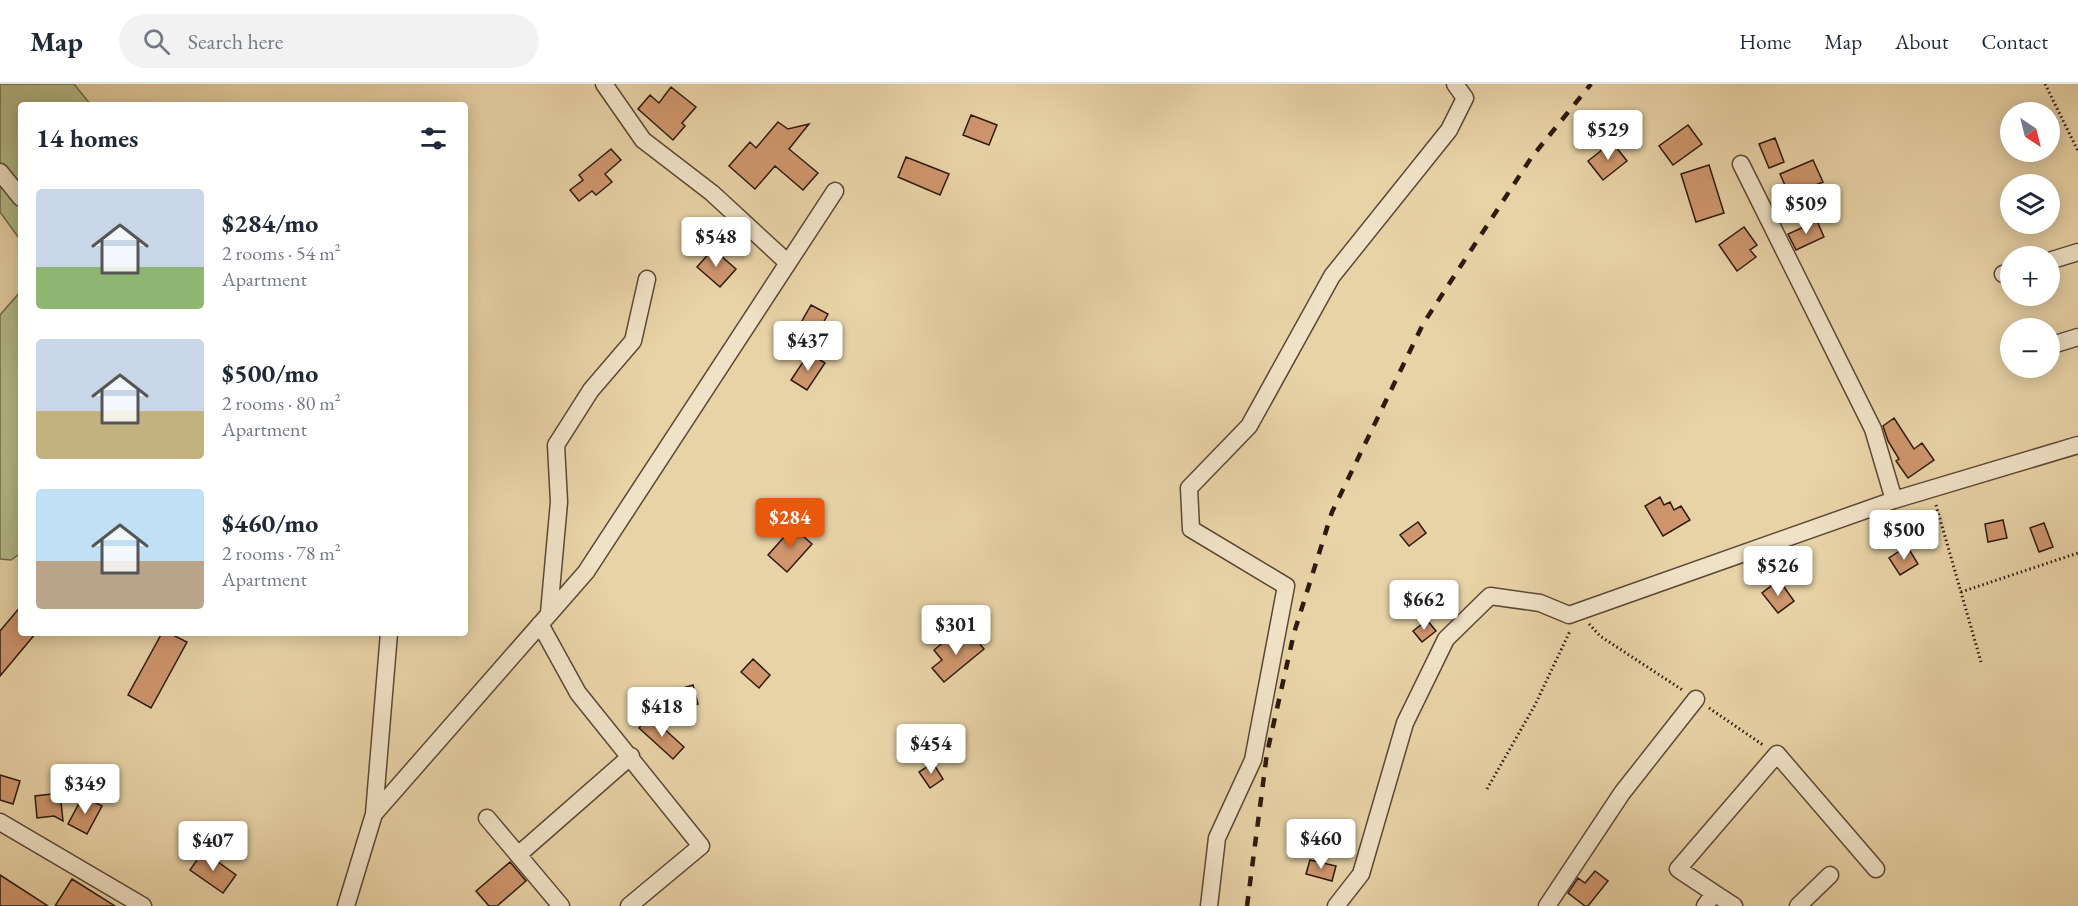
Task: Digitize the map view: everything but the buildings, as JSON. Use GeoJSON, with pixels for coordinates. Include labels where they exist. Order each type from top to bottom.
{"type":"FeatureCollection","features":[{"type":"Feature","properties":{"kind":"street"},"geometry":{"type":"LineString","coordinates":[[604,84],[643,140],[712,193],[788,263]]}},
{"type":"Feature","properties":{"kind":"street"},"geometry":{"type":"LineString","coordinates":[[1209,906],[1217,838],[1253,760],[1286,586],[1191,529],[1189,488],[1249,426],[1332,276],[1449,130],[1465,98],[1455,84]]}},
{"type":"Feature","properties":{"kind":"street"},"geometry":{"type":"LineString","coordinates":[[1741,164],[1873,429],[1894,500]]}},
{"type":"Feature","properties":{"kind":"street"},"geometry":{"type":"LineString","coordinates":[[0,172],[18,194]]}},
{"type":"Feature","properties":{"kind":"street"},"geometry":{"type":"LineString","coordinates":[[374,814],[586,572],[835,191]]}},
{"type":"Feature","properties":{"kind":"street"},"geometry":{"type":"LineString","coordinates":[[2060,258],[2078,252]]}},
{"type":"Feature","properties":{"kind":"street"},"geometry":{"type":"LineString","coordinates":[[629,906],[701,846],[631,756],[578,693],[545,619],[559,502],[556,445],[591,390],[633,341],[647,279]]}},
{"type":"Feature","properties":{"kind":"street"},"geometry":{"type":"LineString","coordinates":[[2060,343],[2078,337]]}},
{"type":"Feature","properties":{"kind":"street"},"geometry":{"type":"LineString","coordinates":[[1336,906],[1360,874],[1405,723],[1446,639],[1490,596],[1540,603],[1569,615],[1894,500],[2078,445]]}},
{"type":"Feature","properties":{"kind":"street"},"geometry":{"type":"LineString","coordinates":[[346,906],[374,814],[389,636]]}},
{"type":"Feature","properties":{"kind":"street"},"geometry":{"type":"LineString","coordinates":[[1547,906],[1622,793],[1696,699]]}},
{"type":"Feature","properties":{"kind":"street"},"geometry":{"type":"LineString","coordinates":[[1734,906],[1709,899],[1678,869],[1777,754],[1876,869]]}},
{"type":"Feature","properties":{"kind":"street"},"geometry":{"type":"LineString","coordinates":[[518,855],[631,756]]}},
{"type":"Feature","properties":{"kind":"street"},"geometry":{"type":"LineString","coordinates":[[487,818],[561,906]]}},
{"type":"Feature","properties":{"kind":"street"},"geometry":{"type":"LineString","coordinates":[[0,822],[143,906]]}},
{"type":"Feature","properties":{"kind":"street"},"geometry":{"type":"LineString","coordinates":[[1798,906],[1830,875]]}},
{"type":"Feature","properties":{"kind":"path"},"geometry":{"type":"LineString","coordinates":[[2045,84],[2078,151]]}},
{"type":"Feature","properties":{"kind":"path"},"geometry":{"type":"LineString","coordinates":[[1932,489],[1981,663]]}},
{"type":"Feature","properties":{"kind":"path"},"geometry":{"type":"LineString","coordinates":[[1961,592],[2078,553]]}},
{"type":"Feature","properties":{"kind":"path"},"geometry":{"type":"LineString","coordinates":[[1486,789],[1535,705],[1579,612],[1600,636],[1777,754]]}},
{"type":"Feature","properties":{"kind":"green space"},"geometry":{"type":"Polygon","coordinates":[[[0,84],[74,84],[89,102],[18,102],[18,237],[0,212],[0,84]]]}},
{"type":"Feature","properties":{"kind":"green space"},"geometry":{"type":"Polygon","coordinates":[[[18,294],[18,555],[11,560],[0,559],[0,315],[18,294]]]}},
{"type":"Feature","properties":{"kind":"railway"},"geometry":{"type":"LineString","coordinates":[[1247,906],[1267,753],[1294,633],[1332,512],[1423,324],[1531,158],[1591,84]]}}]}
